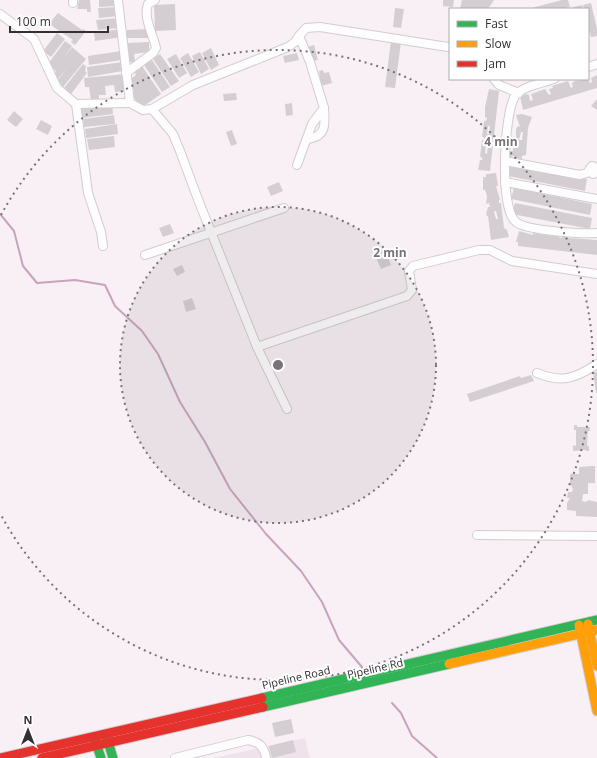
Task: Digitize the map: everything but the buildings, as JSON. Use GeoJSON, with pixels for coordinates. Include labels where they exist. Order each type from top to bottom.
{"type":"FeatureCollection","features":[{"type":"Feature","properties":{"kind":"main road"},"geometry":{"type":"LineString","coordinates":[[589,627],[597,664]]}},
{"type":"Feature","properties":{"kind":"main road"},"geometry":{"type":"LineString","coordinates":[[589,627],[587,666],[597,711]]}},
{"type":"Feature","properties":{"kind":"main road","name":"Pipeline Rd"},"geometry":{"type":"LineString","coordinates":[[42,758],[107,738],[589,627]]}},
{"type":"Feature","properties":{"kind":"main road"},"geometry":{"type":"LineString","coordinates":[[107,738],[113,758]]}},
{"type":"Feature","properties":{"kind":"main road"},"geometry":{"type":"LineString","coordinates":[[1,758],[96,741],[100,758]]}},
{"type":"Feature","properties":{"kind":"street"},"geometry":{"type":"LineString","coordinates":[[118,0],[130,103]]}},
{"type":"Feature","properties":{"kind":"street"},"geometry":{"type":"LineString","coordinates":[[126,73],[153,53],[156,48],[147,11],[148,4],[155,0]]}},
{"type":"Feature","properties":{"kind":"street"},"geometry":{"type":"LineString","coordinates":[[0,14],[34,39],[57,88],[76,104],[130,103],[143,110],[152,109],[193,85],[288,47],[295,42],[306,28],[320,27],[448,47]]}},
{"type":"Feature","properties":{"kind":"street"},"geometry":{"type":"LineString","coordinates":[[299,36],[307,54],[324,108],[325,124],[323,132],[319,136],[308,139]]}},
{"type":"Feature","properties":{"kind":"street"},"geometry":{"type":"LineString","coordinates":[[495,80],[499,85],[520,93]]}},
{"type":"Feature","properties":{"kind":"street"},"geometry":{"type":"LineString","coordinates":[[549,80],[538,82],[515,96],[511,107],[505,161],[505,182],[508,208],[516,222],[521,224],[558,231],[597,233]]}},
{"type":"Feature","properties":{"kind":"street"},"geometry":{"type":"LineString","coordinates":[[76,104],[88,193],[101,232],[103,246]]}},
{"type":"Feature","properties":{"kind":"street"},"geometry":{"type":"LineString","coordinates":[[297,165],[308,139],[312,124],[324,108]]}},
{"type":"Feature","properties":{"kind":"street"},"geometry":{"type":"LineString","coordinates":[[152,109],[173,134],[257,347],[287,409]]}},
{"type":"Feature","properties":{"kind":"street"},"geometry":{"type":"LineString","coordinates":[[505,161],[580,175],[596,173]]}},
{"type":"Feature","properties":{"kind":"street"},"geometry":{"type":"LineString","coordinates":[[505,182],[597,199]]}},
{"type":"Feature","properties":{"kind":"street"},"geometry":{"type":"LineString","coordinates":[[145,255],[284,208]]}},
{"type":"Feature","properties":{"kind":"street"},"geometry":{"type":"LineString","coordinates":[[257,347],[407,296],[412,290],[409,271],[413,266],[479,250],[490,250],[512,261],[597,274]]}},
{"type":"Feature","properties":{"kind":"street"},"geometry":{"type":"LineString","coordinates":[[537,373],[549,378],[561,379],[580,375],[597,364]]}},
{"type":"Feature","properties":{"kind":"street"},"geometry":{"type":"LineString","coordinates":[[477,534],[597,536]]}},
{"type":"Feature","properties":{"kind":"street"},"geometry":{"type":"LineString","coordinates":[[587,666],[597,664]]}},
{"type":"Feature","properties":{"kind":"street"},"geometry":{"type":"LineString","coordinates":[[175,758],[248,740],[255,741],[262,745],[266,758]]}},
{"type":"Feature","properties":{"kind":"shaded area"},"geometry":{"type":"Polygon","coordinates":[[[305,738],[310,758],[213,758],[305,738]]]}},
{"type":"Feature","properties":{"kind":"waterway"},"geometry":{"type":"LineString","coordinates":[[0,214],[14,231],[23,266],[37,283],[75,280],[105,285],[115,306],[142,331],[158,354],[180,402],[205,442],[230,489],[266,534],[301,571],[322,602],[339,640],[362,667]]}},
{"type":"Feature","properties":{"kind":"waterway"},"geometry":{"type":"LineString","coordinates":[[392,703],[401,713],[412,736],[437,758]]}},
{"type":"Feature","properties":{"kind":"traffic: fast"},"geometry":{"type":"LineString","coordinates":[[262,698],[597,620]]}},
{"type":"Feature","properties":{"kind":"traffic: fast"},"geometry":{"type":"LineString","coordinates":[[263,707],[449,664]]}},
{"type":"Feature","properties":{"kind":"traffic: fast"},"geometry":{"type":"LineString","coordinates":[[106,735],[113,758]]}},
{"type":"Feature","properties":{"kind":"traffic: fast"},"geometry":{"type":"LineString","coordinates":[[94,737],[101,758]]}},
{"type":"Feature","properties":{"kind":"traffic: slow"},"geometry":{"type":"LineString","coordinates":[[588,624],[597,666]]}},
{"type":"Feature","properties":{"kind":"traffic: slow"},"geometry":{"type":"LineString","coordinates":[[579,625],[597,711]]}},
{"type":"Feature","properties":{"kind":"traffic: slow"},"geometry":{"type":"LineString","coordinates":[[449,664],[597,630]]}},
{"type":"Feature","properties":{"kind":"traffic: jam"},"geometry":{"type":"LineString","coordinates":[[1,758],[262,698]]}},
{"type":"Feature","properties":{"kind":"traffic: jam"},"geometry":{"type":"LineString","coordinates":[[42,758],[263,707]]}}]}
